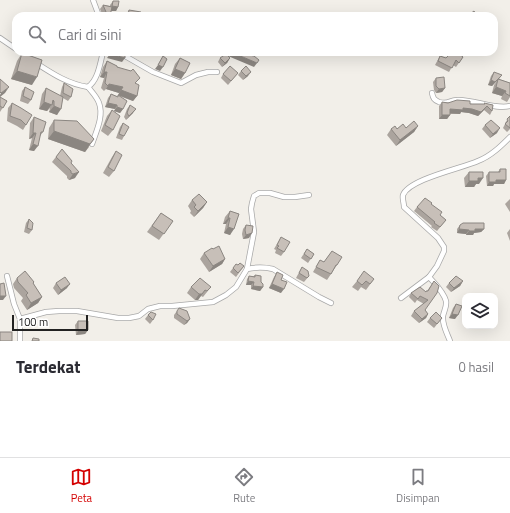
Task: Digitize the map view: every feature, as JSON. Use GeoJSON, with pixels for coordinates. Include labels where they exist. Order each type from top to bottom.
{"type":"FeatureCollection","features":[{"type":"Feature","properties":{"kind":"street"},"geometry":{"type":"LineString","coordinates":[[93,0],[98,12]]}},
{"type":"Feature","properties":{"kind":"street"},"geometry":{"type":"LineString","coordinates":[[0,38],[12,46]]}},
{"type":"Feature","properties":{"kind":"street"},"geometry":{"type":"LineString","coordinates":[[88,87],[95,79],[102,56]]}},
{"type":"Feature","properties":{"kind":"street"},"geometry":{"type":"LineString","coordinates":[[125,56],[153,72],[181,83],[196,75],[208,72],[217,72]]}},
{"type":"Feature","properties":{"kind":"street"},"geometry":{"type":"LineString","coordinates":[[31,60],[61,79],[79,86],[88,87],[94,95],[99,103],[100,118],[92,144]]}},
{"type":"Feature","properties":{"kind":"street"},"geometry":{"type":"LineString","coordinates":[[432,93],[435,100],[445,103],[449,103],[453,100],[459,100],[502,108],[510,106]]}},
{"type":"Feature","properties":{"kind":"street"},"geometry":{"type":"LineString","coordinates":[[401,298],[429,277],[437,266],[444,251],[444,247],[438,238],[404,207],[403,195],[407,189],[420,181],[479,161],[492,154],[510,137]]}},
{"type":"Feature","properties":{"kind":"street"},"geometry":{"type":"LineString","coordinates":[[20,319],[46,312],[59,311],[76,311],[118,318],[129,318],[138,316],[148,309],[160,306],[213,302],[226,295],[236,287],[247,269],[254,232],[251,209],[254,196],[260,193],[270,193],[284,197],[309,195]]}},
{"type":"Feature","properties":{"kind":"street"},"geometry":{"type":"LineString","coordinates":[[247,269],[260,267],[273,269],[331,304]]}},
{"type":"Feature","properties":{"kind":"street"},"geometry":{"type":"LineString","coordinates":[[7,276],[14,304],[20,319],[20,341]]}},
{"type":"Feature","properties":{"kind":"street"},"geometry":{"type":"LineString","coordinates":[[429,277],[441,290],[446,303],[443,317],[450,341]]}},
{"type":"Feature","properties":{"kind":"building"},"geometry":{"type":"Polygon","coordinates":[[[113,1],[119,1],[118,7],[112,6],[113,1]]]}},
{"type":"Feature","properties":{"kind":"building"},"geometry":{"type":"Polygon","coordinates":[[[103,5],[112,7],[111,12],[106,12],[103,5]]]}},
{"type":"Feature","properties":{"kind":"building"},"geometry":{"type":"Polygon","coordinates":[[[129,10],[141,12],[129,12],[129,10]]]}},
{"type":"Feature","properties":{"kind":"building"},"geometry":{"type":"Polygon","coordinates":[[[21,56],[31,56],[42,60],[37,77],[17,71],[21,56]]]}},
{"type":"Feature","properties":{"kind":"building"},"geometry":{"type":"Polygon","coordinates":[[[163,56],[167,59],[163,67],[158,65],[163,56]]]}},
{"type":"Feature","properties":{"kind":"building"},"geometry":{"type":"Polygon","coordinates":[[[223,56],[228,56],[230,58],[225,63],[220,58],[223,56]]]}},
{"type":"Feature","properties":{"kind":"building"},"geometry":{"type":"Polygon","coordinates":[[[240,56],[254,56],[259,60],[257,63],[240,56]]]}},
{"type":"Feature","properties":{"kind":"building"},"geometry":{"type":"Polygon","coordinates":[[[440,56],[446,58],[448,56],[463,57],[459,63],[456,60],[452,68],[438,61],[440,56]]]}},
{"type":"Feature","properties":{"kind":"building"},"geometry":{"type":"Polygon","coordinates":[[[180,58],[190,63],[185,73],[175,69],[180,58]]]}},
{"type":"Feature","properties":{"kind":"building"},"geometry":{"type":"Polygon","coordinates":[[[107,61],[117,67],[131,71],[133,69],[140,78],[135,83],[139,85],[137,96],[121,90],[123,87],[109,84],[108,86],[105,83],[107,72],[104,72],[107,61]]]}},
{"type":"Feature","properties":{"kind":"building"},"geometry":{"type":"Polygon","coordinates":[[[230,66],[238,73],[231,81],[223,74],[230,66]]]}},
{"type":"Feature","properties":{"kind":"building"},"geometry":{"type":"Polygon","coordinates":[[[246,66],[251,72],[246,76],[241,71],[246,66]]]}},
{"type":"Feature","properties":{"kind":"building"},"geometry":{"type":"Polygon","coordinates":[[[494,72],[502,75],[495,82],[491,80],[494,72]]]}},
{"type":"Feature","properties":{"kind":"building"},"geometry":{"type":"Polygon","coordinates":[[[444,77],[445,88],[439,89],[436,86],[436,78],[444,77]]]}},
{"type":"Feature","properties":{"kind":"building"},"geometry":{"type":"Polygon","coordinates":[[[0,79],[9,87],[1,93],[0,92],[0,79]]]}},
{"type":"Feature","properties":{"kind":"building"},"geometry":{"type":"Polygon","coordinates":[[[498,79],[510,83],[510,96],[505,93],[506,91],[496,87],[498,79]]]}},
{"type":"Feature","properties":{"kind":"building"},"geometry":{"type":"Polygon","coordinates":[[[64,83],[73,89],[71,97],[63,93],[64,83]]]}},
{"type":"Feature","properties":{"kind":"building"},"geometry":{"type":"Polygon","coordinates":[[[25,87],[34,92],[31,100],[23,96],[25,87]]]}},
{"type":"Feature","properties":{"kind":"building"},"geometry":{"type":"Polygon","coordinates":[[[46,88],[63,97],[61,109],[54,106],[53,100],[52,105],[44,102],[46,88]]]}},
{"type":"Feature","properties":{"kind":"building"},"geometry":{"type":"Polygon","coordinates":[[[111,94],[118,97],[118,95],[127,101],[123,109],[117,107],[117,105],[108,103],[111,94]]]}},
{"type":"Feature","properties":{"kind":"building"},"geometry":{"type":"Polygon","coordinates":[[[0,97],[7,101],[3,108],[0,106],[0,97]]]}},
{"type":"Feature","properties":{"kind":"building"},"geometry":{"type":"Polygon","coordinates":[[[457,100],[470,101],[470,104],[485,104],[484,103],[493,105],[492,111],[487,106],[481,112],[463,108],[463,110],[450,109],[450,115],[442,115],[442,102],[448,103],[457,100]]]}},
{"type":"Feature","properties":{"kind":"building"},"geometry":{"type":"Polygon","coordinates":[[[12,103],[32,115],[26,125],[21,120],[10,116],[12,103]]]}},
{"type":"Feature","properties":{"kind":"building"},"geometry":{"type":"Polygon","coordinates":[[[130,105],[136,109],[129,116],[127,113],[130,105]]]}},
{"type":"Feature","properties":{"kind":"building"},"geometry":{"type":"Polygon","coordinates":[[[112,110],[120,116],[113,130],[105,125],[112,110]]]}},
{"type":"Feature","properties":{"kind":"building"},"geometry":{"type":"Polygon","coordinates":[[[510,116],[510,128],[505,124],[510,116]]]}},
{"type":"Feature","properties":{"kind":"building"},"geometry":{"type":"Polygon","coordinates":[[[34,117],[46,122],[43,132],[41,132],[38,146],[33,144],[36,133],[33,133],[34,117]]]}},
{"type":"Feature","properties":{"kind":"building"},"geometry":{"type":"Polygon","coordinates":[[[54,120],[77,121],[94,139],[90,144],[54,131],[54,120]]]}},
{"type":"Feature","properties":{"kind":"building"},"geometry":{"type":"Polygon","coordinates":[[[491,120],[500,128],[493,134],[485,125],[491,120]]]}},
{"type":"Feature","properties":{"kind":"building"},"geometry":{"type":"Polygon","coordinates":[[[414,121],[418,126],[400,140],[391,129],[395,126],[397,129],[403,124],[406,128],[414,121]]]}},
{"type":"Feature","properties":{"kind":"building"},"geometry":{"type":"Polygon","coordinates":[[[123,123],[129,127],[124,136],[119,134],[123,123]]]}},
{"type":"Feature","properties":{"kind":"building"},"geometry":{"type":"Polygon","coordinates":[[[62,149],[79,172],[73,174],[71,173],[71,171],[56,157],[62,149]]]}},
{"type":"Feature","properties":{"kind":"building"},"geometry":{"type":"Polygon","coordinates":[[[116,151],[122,155],[114,171],[108,167],[116,151]]]}},
{"type":"Feature","properties":{"kind":"building"},"geometry":{"type":"Polygon","coordinates":[[[500,169],[506,169],[506,180],[489,182],[489,172],[500,172],[500,169]]]}},
{"type":"Feature","properties":{"kind":"building"},"geometry":{"type":"Polygon","coordinates":[[[469,172],[483,172],[483,178],[478,178],[478,181],[469,181],[469,172]]]}},
{"type":"Feature","properties":{"kind":"building"},"geometry":{"type":"Polygon","coordinates":[[[199,194],[207,202],[198,211],[194,207],[196,205],[192,200],[199,194]]]}},
{"type":"Feature","properties":{"kind":"building"},"geometry":{"type":"Polygon","coordinates":[[[425,198],[442,212],[440,215],[446,220],[440,227],[417,207],[425,198]]]}},
{"type":"Feature","properties":{"kind":"building"},"geometry":{"type":"Polygon","coordinates":[[[230,211],[239,214],[234,229],[228,227],[230,211]]]}},
{"type":"Feature","properties":{"kind":"building"},"geometry":{"type":"Polygon","coordinates":[[[161,213],[173,221],[164,234],[152,226],[161,213]]]}},
{"type":"Feature","properties":{"kind":"building"},"geometry":{"type":"Polygon","coordinates":[[[29,219],[33,223],[32,230],[27,228],[29,219]]]}},
{"type":"Feature","properties":{"kind":"building"},"geometry":{"type":"Polygon","coordinates":[[[463,223],[484,223],[484,229],[469,231],[459,229],[460,225],[463,223]]]}},
{"type":"Feature","properties":{"kind":"building"},"geometry":{"type":"Polygon","coordinates":[[[246,225],[253,226],[252,233],[246,235],[245,230],[246,225]]]}},
{"type":"Feature","properties":{"kind":"building"},"geometry":{"type":"Polygon","coordinates":[[[281,237],[290,242],[284,252],[277,248],[281,237]]]}},
{"type":"Feature","properties":{"kind":"building"},"geometry":{"type":"Polygon","coordinates":[[[219,246],[225,259],[213,266],[204,253],[219,246]]]}},
{"type":"Feature","properties":{"kind":"building"},"geometry":{"type":"Polygon","coordinates":[[[307,249],[314,254],[311,259],[304,254],[307,249]]]}},
{"type":"Feature","properties":{"kind":"building"},"geometry":{"type":"Polygon","coordinates":[[[332,251],[342,257],[331,274],[316,267],[320,260],[324,262],[332,251]]]}},
{"type":"Feature","properties":{"kind":"building"},"geometry":{"type":"Polygon","coordinates":[[[240,263],[244,266],[238,273],[233,268],[236,264],[238,265],[240,263]]]}},
{"type":"Feature","properties":{"kind":"building"},"geometry":{"type":"Polygon","coordinates":[[[302,267],[308,271],[309,276],[307,278],[299,273],[302,267]]]}},
{"type":"Feature","properties":{"kind":"building"},"geometry":{"type":"Polygon","coordinates":[[[25,271],[34,282],[33,283],[42,297],[31,303],[26,295],[28,293],[18,282],[17,278],[25,271]]]}},
{"type":"Feature","properties":{"kind":"building"},"geometry":{"type":"Polygon","coordinates":[[[364,271],[374,279],[370,284],[366,281],[362,285],[357,281],[364,271]]]}},
{"type":"Feature","properties":{"kind":"building"},"geometry":{"type":"Polygon","coordinates":[[[277,272],[283,275],[281,280],[287,282],[284,289],[272,284],[277,272]]]}},
{"type":"Feature","properties":{"kind":"building"},"geometry":{"type":"Polygon","coordinates":[[[255,275],[261,276],[263,287],[253,286],[254,282],[248,281],[249,276],[255,277],[255,275]]]}},
{"type":"Feature","properties":{"kind":"building"},"geometry":{"type":"Polygon","coordinates":[[[456,276],[463,281],[454,288],[449,283],[456,276]]]}},
{"type":"Feature","properties":{"kind":"building"},"geometry":{"type":"Polygon","coordinates":[[[65,277],[70,284],[61,290],[56,283],[65,277]]]}},
{"type":"Feature","properties":{"kind":"building"},"geometry":{"type":"Polygon","coordinates":[[[200,278],[211,287],[207,291],[205,290],[202,294],[199,294],[191,287],[200,278]]]}},
{"type":"Feature","properties":{"kind":"building"},"geometry":{"type":"Polygon","coordinates":[[[434,281],[439,286],[437,293],[425,310],[428,314],[422,319],[414,311],[428,300],[420,296],[418,299],[411,293],[420,287],[426,292],[428,291],[434,281]]]}},
{"type":"Feature","properties":{"kind":"building"},"geometry":{"type":"Polygon","coordinates":[[[4,283],[6,296],[0,296],[0,284],[4,283]]]}},
{"type":"Feature","properties":{"kind":"building"},"geometry":{"type":"Polygon","coordinates":[[[456,304],[462,306],[458,315],[452,314],[456,304]]]}},
{"type":"Feature","properties":{"kind":"building"},"geometry":{"type":"Polygon","coordinates":[[[179,308],[187,311],[190,319],[187,321],[177,314],[179,308]]]}},
{"type":"Feature","properties":{"kind":"building"},"geometry":{"type":"Polygon","coordinates":[[[151,312],[156,314],[153,320],[148,315],[151,312]]]}},
{"type":"Feature","properties":{"kind":"building"},"geometry":{"type":"Polygon","coordinates":[[[436,312],[442,318],[437,324],[430,318],[436,312]]]}},
{"type":"Feature","properties":{"kind":"building"},"geometry":{"type":"Polygon","coordinates":[[[78,321],[88,321],[88,330],[78,331],[78,321]]]}},
{"type":"Feature","properties":{"kind":"building"},"geometry":{"type":"Polygon","coordinates":[[[0,332],[12,332],[12,341],[0,341],[0,332]]]}},
{"type":"Feature","properties":{"kind":"building"},"geometry":{"type":"Polygon","coordinates":[[[33,338],[39,339],[39,341],[32,341],[33,338]]]}}]}
